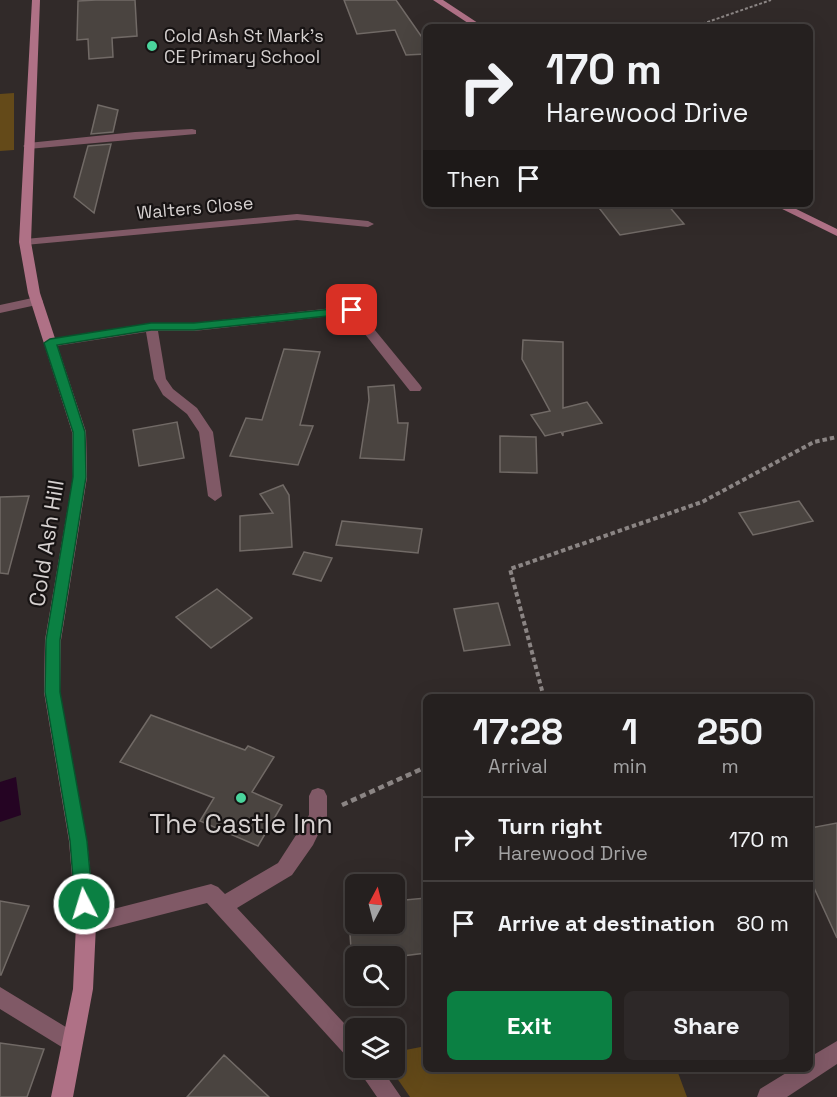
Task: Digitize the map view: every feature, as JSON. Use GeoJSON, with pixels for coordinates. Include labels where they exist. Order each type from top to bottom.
{"type":"FeatureCollection","features":[{"type":"Feature","properties":{"kind":"street","name":"Cold Ash Hill"},"geometry":{"type":"LineString","coordinates":[[36,0],[25,242],[37,301],[79,432],[80,477],[53,640],[52,692],[78,841],[86,926],[83,989],[62,1097]]}},
{"type":"Feature","properties":{"kind":"street"},"geometry":{"type":"LineString","coordinates":[[436,0],[475,24]]}},
{"type":"Feature","properties":{"kind":"street"},"geometry":{"type":"LineString","coordinates":[[28,146],[135,135],[192,132]]}},
{"type":"Feature","properties":{"kind":"street"},"geometry":{"type":"LineString","coordinates":[[783,207],[837,234]]}},
{"type":"Feature","properties":{"kind":"street","name":"Walters Close"},"geometry":{"type":"LineString","coordinates":[[25,242],[297,217],[368,224]]}},
{"type":"Feature","properties":{"kind":"street"},"geometry":{"type":"LineString","coordinates":[[0,309],[37,301]]}},
{"type":"Feature","properties":{"kind":"street"},"geometry":{"type":"LineString","coordinates":[[50,343],[151,327],[194,327],[352,310],[415,388]]}},
{"type":"Feature","properties":{"kind":"street"},"geometry":{"type":"LineString","coordinates":[[151,327],[160,379],[168,392],[192,411],[206,432],[215,496]]}},
{"type":"Feature","properties":{"kind":"street"},"geometry":{"type":"LineString","coordinates":[[223,906],[285,869],[306,839],[318,816],[318,796]]}},
{"type":"Feature","properties":{"kind":"street"},"geometry":{"type":"LineString","coordinates":[[86,926],[211,893],[345,1040]]}},
{"type":"Feature","properties":{"kind":"street"},"geometry":{"type":"LineString","coordinates":[[0,997],[72,1042]]}},
{"type":"Feature","properties":{"kind":"street"},"geometry":{"type":"LineString","coordinates":[[813,1068],[837,1052]]}},
{"type":"Feature","properties":{"kind":"street"},"geometry":{"type":"LineString","coordinates":[[768,1097],[806,1072]]}},
{"type":"Feature","properties":{"kind":"street"},"geometry":{"type":"LineString","coordinates":[[376,1078],[390,1097]]}},
{"type":"Feature","properties":{"kind":"path"},"geometry":{"type":"LineString","coordinates":[[702,24],[771,0]]}},
{"type":"Feature","properties":{"kind":"path"},"geometry":{"type":"LineString","coordinates":[[543,694],[510,569],[702,502],[814,442],[837,436]]}},
{"type":"Feature","properties":{"kind":"path"},"geometry":{"type":"LineString","coordinates":[[318,816],[423,768]]}},
{"type":"Feature","properties":{"kind":"shaded area"},"geometry":{"type":"Polygon","coordinates":[[[14,93],[14,150],[0,151],[0,94],[14,93]]]}},
{"type":"Feature","properties":{"kind":"shaded area"},"geometry":{"type":"Polygon","coordinates":[[[16,777],[21,815],[0,822],[0,782],[16,777]]]}},
{"type":"Feature","properties":{"kind":"shaded area"},"geometry":{"type":"Polygon","coordinates":[[[423,1047],[423,1072],[678,1072],[687,1097],[410,1097],[397,1078],[405,1078],[405,1050],[423,1047]]]}},
{"type":"Feature","properties":{"kind":"building"},"geometry":{"type":"Polygon","coordinates":[[[135,0],[137,36],[112,38],[113,57],[89,59],[88,39],[77,40],[78,1],[135,0]]]}},
{"type":"Feature","properties":{"kind":"building"},"geometry":{"type":"Polygon","coordinates":[[[344,0],[396,0],[423,39],[423,54],[406,55],[395,30],[357,34],[344,0]]]}},
{"type":"Feature","properties":{"kind":"building"},"geometry":{"type":"Polygon","coordinates":[[[98,105],[118,110],[113,132],[91,134],[98,105]]]}},
{"type":"Feature","properties":{"kind":"building"},"geometry":{"type":"Polygon","coordinates":[[[111,144],[94,213],[74,197],[88,146],[111,144]]]}},
{"type":"Feature","properties":{"kind":"building"},"geometry":{"type":"Polygon","coordinates":[[[598,207],[670,207],[684,224],[620,235],[598,207]]]}},
{"type":"Feature","properties":{"kind":"building"},"geometry":{"type":"Polygon","coordinates":[[[523,340],[563,342],[563,408],[587,402],[602,423],[563,432],[563,436],[561,432],[545,436],[531,415],[550,411],[522,359],[523,340]]]}},
{"type":"Feature","properties":{"kind":"building"},"geometry":{"type":"Polygon","coordinates":[[[284,349],[320,352],[300,425],[313,426],[298,465],[230,456],[246,418],[262,420],[284,349]]]}},
{"type":"Feature","properties":{"kind":"building"},"geometry":{"type":"Polygon","coordinates":[[[394,385],[398,423],[408,423],[404,460],[360,458],[369,400],[368,387],[394,385]]]}},
{"type":"Feature","properties":{"kind":"building"},"geometry":{"type":"Polygon","coordinates":[[[177,422],[184,458],[139,466],[133,430],[177,422]]]}},
{"type":"Feature","properties":{"kind":"building"},"geometry":{"type":"Polygon","coordinates":[[[500,436],[536,437],[537,473],[500,472],[500,436]]]}},
{"type":"Feature","properties":{"kind":"building"},"geometry":{"type":"Polygon","coordinates":[[[283,485],[289,495],[292,547],[240,551],[240,516],[273,513],[260,494],[283,485]]]}},
{"type":"Feature","properties":{"kind":"building"},"geometry":{"type":"Polygon","coordinates":[[[29,496],[8,574],[0,573],[0,497],[29,496]]]}},
{"type":"Feature","properties":{"kind":"building"},"geometry":{"type":"Polygon","coordinates":[[[799,501],[813,521],[753,535],[739,513],[799,501]]]}},
{"type":"Feature","properties":{"kind":"building"},"geometry":{"type":"Polygon","coordinates":[[[342,521],[422,529],[418,553],[336,545],[342,521]]]}},
{"type":"Feature","properties":{"kind":"building"},"geometry":{"type":"Polygon","coordinates":[[[304,552],[332,558],[321,581],[293,574],[304,552]]]}},
{"type":"Feature","properties":{"kind":"building"},"geometry":{"type":"Polygon","coordinates":[[[217,589],[252,618],[211,648],[176,617],[217,589]]]}},
{"type":"Feature","properties":{"kind":"building"},"geometry":{"type":"Polygon","coordinates":[[[498,603],[510,645],[464,651],[454,609],[498,603]]]}},
{"type":"Feature","properties":{"kind":"building"},"geometry":{"type":"Polygon","coordinates":[[[151,715],[245,750],[248,746],[274,757],[252,792],[282,805],[258,846],[200,821],[214,798],[120,762],[151,715]]]}},
{"type":"Feature","properties":{"kind":"building"},"geometry":{"type":"Polygon","coordinates":[[[837,823],[837,938],[813,886],[813,827],[837,823]]]}},
{"type":"Feature","properties":{"kind":"building"},"geometry":{"type":"Polygon","coordinates":[[[423,898],[423,953],[405,956],[405,946],[351,946],[350,934],[405,934],[405,900],[423,898]]]}},
{"type":"Feature","properties":{"kind":"building"},"geometry":{"type":"Polygon","coordinates":[[[0,901],[29,906],[1,975],[0,975],[0,901]]]}},
{"type":"Feature","properties":{"kind":"building"},"geometry":{"type":"Polygon","coordinates":[[[0,1043],[44,1049],[27,1097],[0,1097],[0,1043]]]}},
{"type":"Feature","properties":{"kind":"building"},"geometry":{"type":"Polygon","coordinates":[[[224,1055],[269,1097],[187,1097],[224,1055]]]}},
{"type":"Feature","properties":{"kind":"place","name":"Cold Ash St Mark's CE Primary School"},"geometry":{"type":"Point","coordinates":[152,46]}},
{"type":"Feature","properties":{"kind":"place","name":"The Castle Inn"},"geometry":{"type":"Point","coordinates":[241,798]}},
{"type":"Feature","properties":{"kind":"route"},"geometry":{"type":"LineString","coordinates":[[84,904],[78,841],[52,692],[53,640],[80,477],[79,432],[50,343],[151,327],[194,327],[352,310]]}}]}
